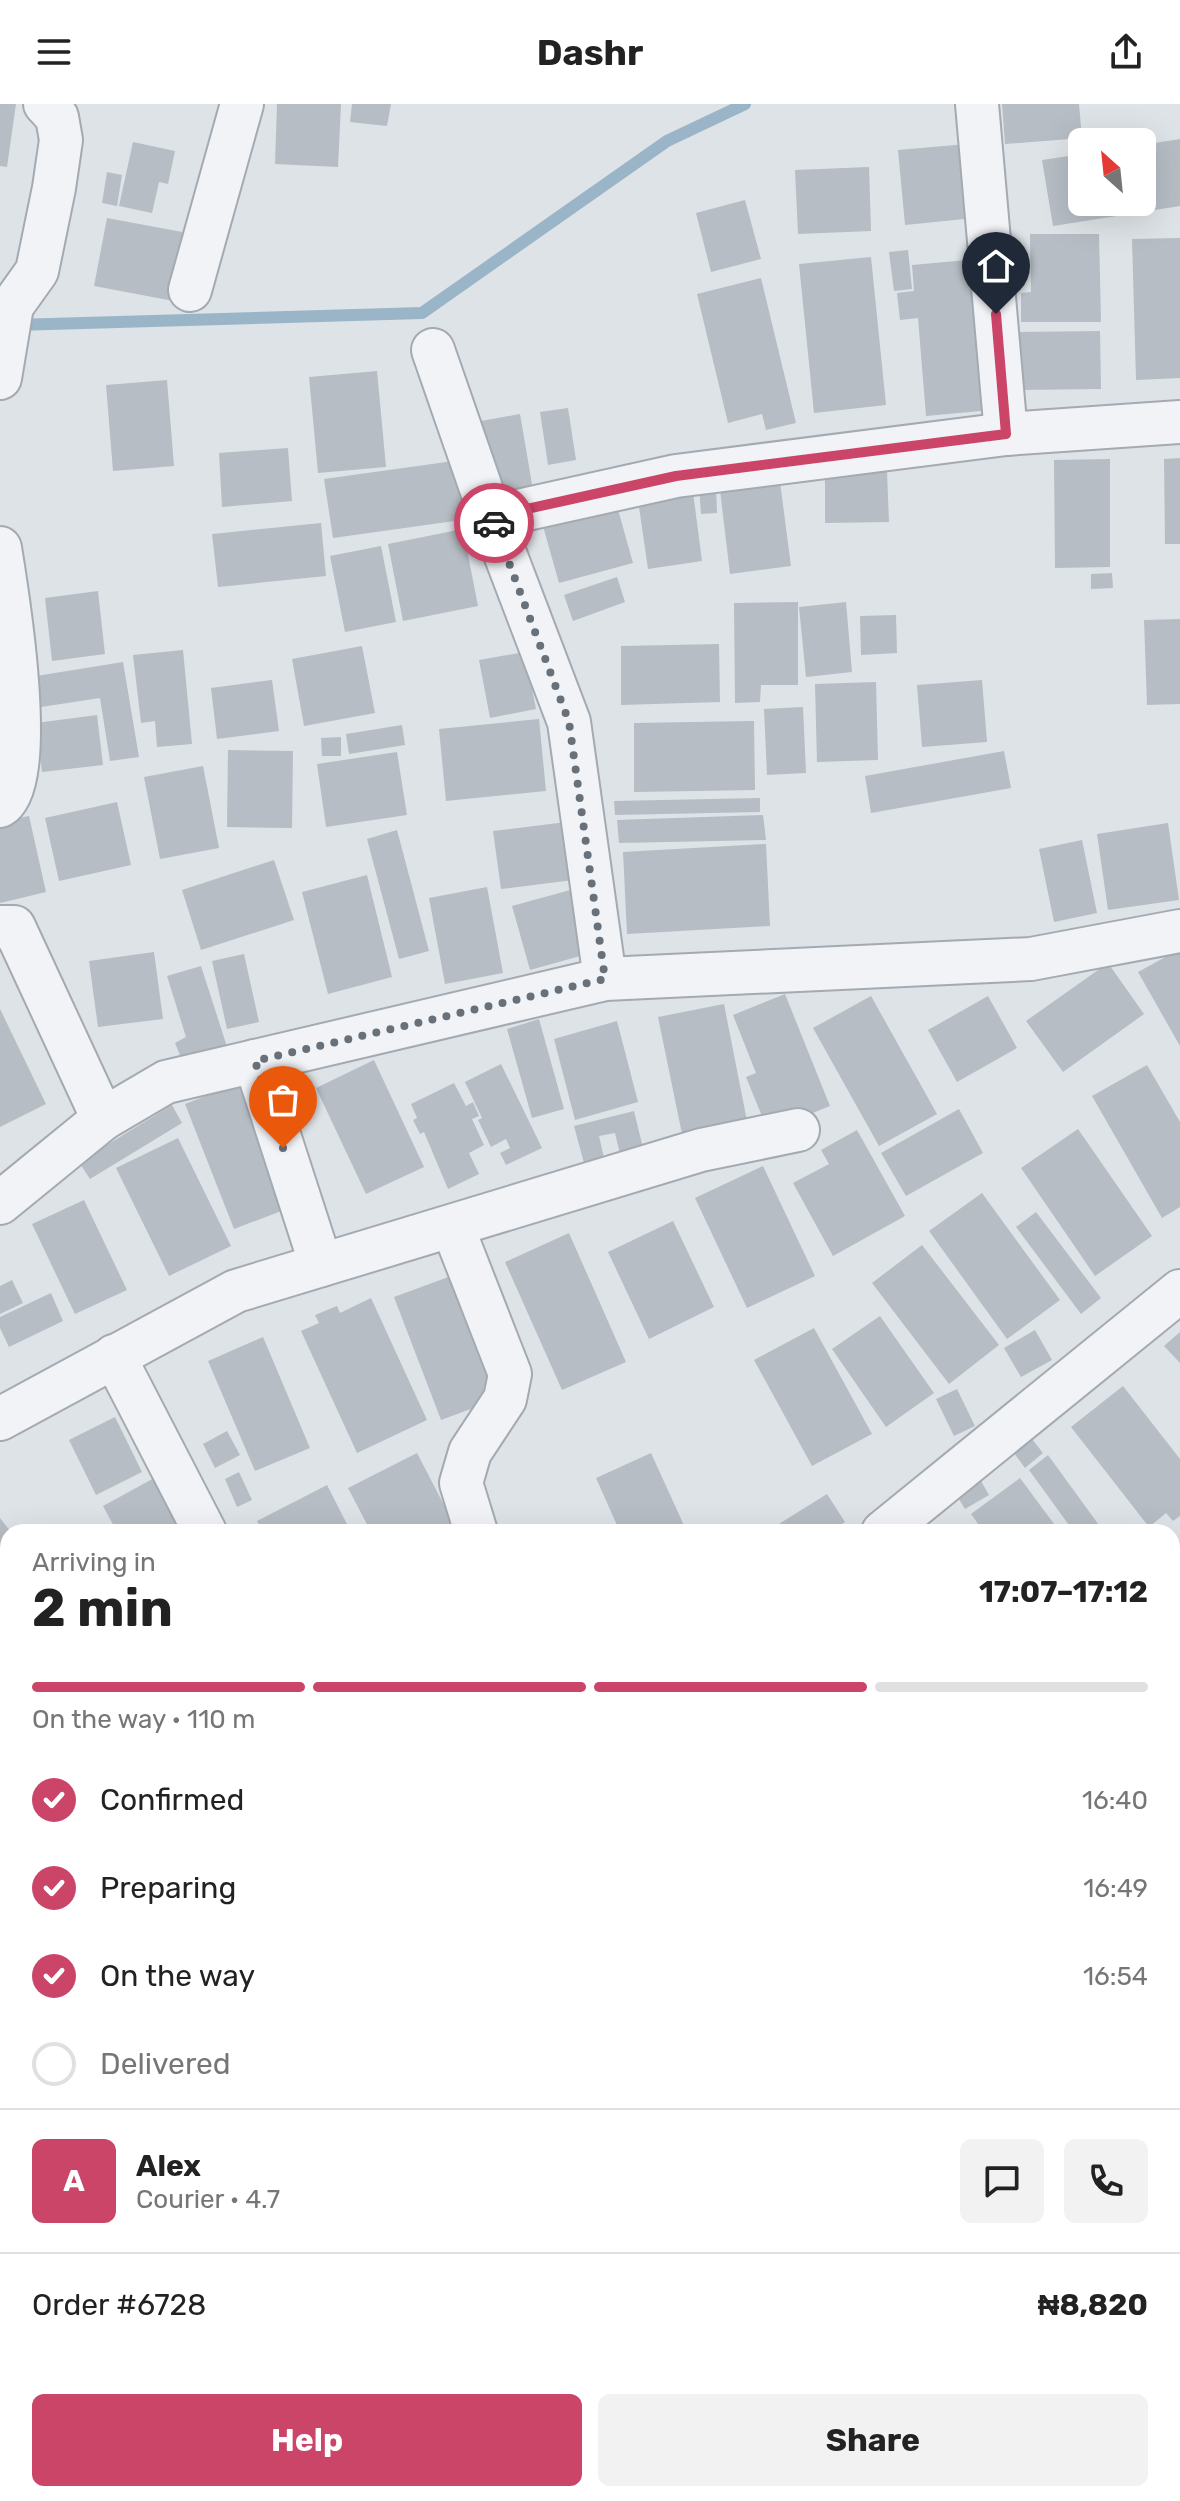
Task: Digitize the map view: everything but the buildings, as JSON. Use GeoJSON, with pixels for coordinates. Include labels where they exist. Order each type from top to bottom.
{"type":"FeatureCollection","features":[{"type":"Feature","properties":{"kind":"street"},"geometry":{"type":"LineString","coordinates":[[0,378],[12,306],[37,271],[54,188],[61,140],[57,117],[45,104]]}},
{"type":"Feature","properties":{"kind":"street"},"geometry":{"type":"LineString","coordinates":[[190,290],[242,104]]}},
{"type":"Feature","properties":{"kind":"street"},"geometry":{"type":"LineString","coordinates":[[977,104],[1006,434]]}},
{"type":"Feature","properties":{"kind":"street"},"geometry":{"type":"LineString","coordinates":[[433,350],[491,517],[569,722],[605,979]]}},
{"type":"Feature","properties":{"kind":"street"},"geometry":{"type":"LineString","coordinates":[[491,517],[676,476],[1006,434],[1180,422]]}},
{"type":"Feature","properties":{"kind":"street"},"geometry":{"type":"LineString","coordinates":[[0,548],[16,652],[18,776],[5,803],[0,806]]}},
{"type":"Feature","properties":{"kind":"street"},"geometry":{"type":"LineString","coordinates":[[0,927],[14,927],[103,1119]]}},
{"type":"Feature","properties":{"kind":"street"},"geometry":{"type":"LineString","coordinates":[[0,1203],[103,1119],[166,1082],[605,979],[1031,959],[1180,931]]}},
{"type":"Feature","properties":{"kind":"street"},"geometry":{"type":"LineString","coordinates":[[255,1061],[321,1265]]}},
{"type":"Feature","properties":{"kind":"street"},"geometry":{"type":"LineString","coordinates":[[0,1419],[236,1291],[453,1228],[473,1218],[701,1150],[798,1130]]}},
{"type":"Feature","properties":{"kind":"street"},"geometry":{"type":"LineString","coordinates":[[453,1228],[510,1374],[505,1399],[470,1452],[461,1483],[474,1524]]}},
{"type":"Feature","properties":{"kind":"street"},"geometry":{"type":"LineString","coordinates":[[893,1524],[1180,1291]]}},
{"type":"Feature","properties":{"kind":"street"},"geometry":{"type":"LineString","coordinates":[[114,1356],[201,1524]]}},
{"type":"Feature","properties":{"kind":"waterway"},"geometry":{"type":"LineString","coordinates":[[15,325],[422,313],[667,141],[745,104]]}},
{"type":"Feature","properties":{"kind":"way so far"},"geometry":{"type":"LineString","coordinates":[[283,1148],[255,1061],[605,979],[569,722],[494,523]]}},
{"type":"Feature","properties":{"kind":"route"},"geometry":{"type":"LineString","coordinates":[[494,523],[491,517],[676,476],[1006,434],[996,314]]}}]}
